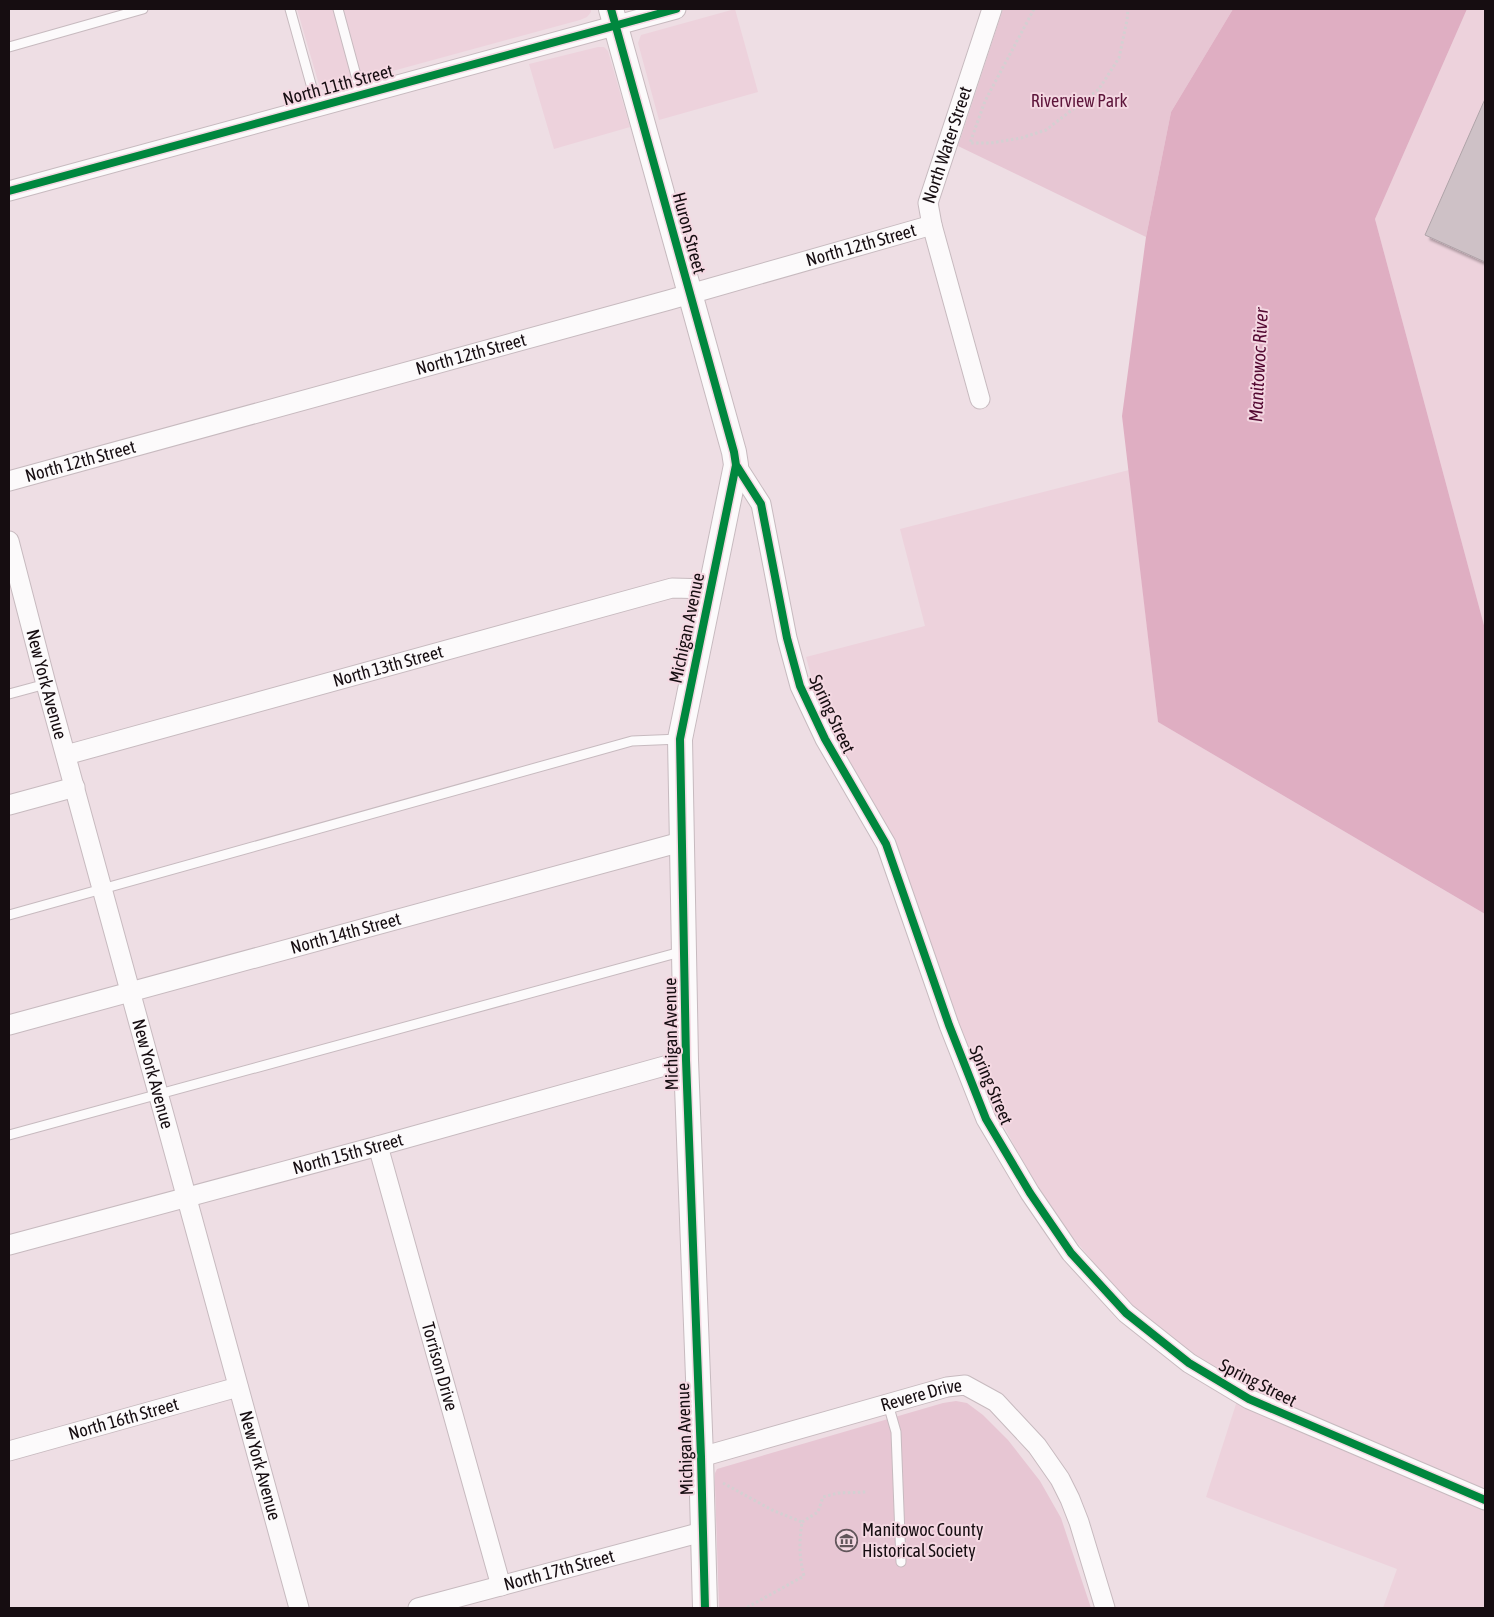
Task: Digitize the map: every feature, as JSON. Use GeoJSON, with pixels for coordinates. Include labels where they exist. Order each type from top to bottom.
{"type":"FeatureCollection","features":[{"type":"Feature","properties":{"kind":"street","name":"North 11th Street"},"geometry":{"type":"LineString","coordinates":[[9,191],[361,94],[614,17],[676,9]]}},
{"type":"Feature","properties":{"kind":"street","name":"North Water Street"},"geometry":{"type":"LineString","coordinates":[[980,399],[932,226],[928,203],[992,9]]}},
{"type":"Feature","properties":{"kind":"street","name":"Huron Street"},"geometry":{"type":"LineString","coordinates":[[614,17],[736,465]]}},
{"type":"Feature","properties":{"kind":"street","name":"North 12th Street"},"geometry":{"type":"LineString","coordinates":[[9,481],[932,226]]}},
{"type":"Feature","properties":{"kind":"street","name":"Michigan Avenue"},"geometry":{"type":"LineString","coordinates":[[705,1608],[686,1060],[680,740],[736,465]]}},
{"type":"Feature","properties":{"kind":"street","name":"Spring Street"},"geometry":{"type":"LineString","coordinates":[[736,465],[761,504],[787,638],[800,686],[825,739],[886,844],[949,1025],[986,1119],[1030,1193],[1071,1253],[1126,1313],[1189,1363],[1240,1394],[1485,1500]]}},
{"type":"Feature","properties":{"kind":"street","name":"New York Avenue"},"geometry":{"type":"LineString","coordinates":[[9,541],[14,582],[46,684],[75,787],[299,1608]]}},
{"type":"Feature","properties":{"kind":"street","name":"North 13th Street"},"geometry":{"type":"LineString","coordinates":[[66,755],[672,588],[711,589]]}},
{"type":"Feature","properties":{"kind":"street"},"geometry":{"type":"LineString","coordinates":[[9,805],[75,787]]}},
{"type":"Feature","properties":{"kind":"street","name":"North 14th Street"},"geometry":{"type":"LineString","coordinates":[[9,1025],[681,842]]}},
{"type":"Feature","properties":{"kind":"street","name":"North 15th Street"},"geometry":{"type":"LineString","coordinates":[[9,1245],[378,1146],[686,1060]]}},
{"type":"Feature","properties":{"kind":"street","name":"Torrison Drive"},"geometry":{"type":"LineString","coordinates":[[378,1146],[501,1586]]}},
{"type":"Feature","properties":{"kind":"street","name":"Revere Drive"},"geometry":{"type":"LineString","coordinates":[[701,1457],[946,1387],[965,1385],[996,1402],[1037,1446],[1060,1479],[1079,1522],[1105,1608]]}},
{"type":"Feature","properties":{"kind":"street","name":"North 16th Street"},"geometry":{"type":"LineString","coordinates":[[9,1452],[238,1387]]}},
{"type":"Feature","properties":{"kind":"street","name":"North 17th Street"},"geometry":{"type":"LineString","coordinates":[[418,1608],[702,1532]]}},
{"type":"Feature","properties":{"kind":"lane"},"geometry":{"type":"LineString","coordinates":[[9,47],[143,9]]}},
{"type":"Feature","properties":{"kind":"lane"},"geometry":{"type":"LineString","coordinates":[[290,9],[317,106]]}},
{"type":"Feature","properties":{"kind":"lane"},"geometry":{"type":"LineString","coordinates":[[338,9],[361,94]]}},
{"type":"Feature","properties":{"kind":"lane"},"geometry":{"type":"LineString","coordinates":[[9,694],[46,684]]}},
{"type":"Feature","properties":{"kind":"lane"},"geometry":{"type":"LineString","coordinates":[[9,915],[632,741],[680,740]]}},
{"type":"Feature","properties":{"kind":"lane"},"geometry":{"type":"LineString","coordinates":[[9,1134],[684,950]]}},
{"type":"Feature","properties":{"kind":"lane"},"geometry":{"type":"LineString","coordinates":[[888,1404],[896,1432],[901,1562]]}},
{"type":"Feature","properties":{"kind":"path"},"geometry":{"type":"LineString","coordinates":[[1034,9],[985,100],[970,143],[991,144],[1021,138],[1046,130],[1099,89],[1119,58],[1128,9]]}},
{"type":"Feature","properties":{"kind":"path"},"geometry":{"type":"LineString","coordinates":[[723,1483],[772,1510],[802,1522]]}},
{"type":"Feature","properties":{"kind":"path"},"geometry":{"type":"LineString","coordinates":[[746,1608],[804,1576],[799,1559],[802,1522],[818,1512],[824,1497],[838,1493],[866,1492]]}},
{"type":"Feature","properties":{"kind":"shaded area"},"geometry":{"type":"Polygon","coordinates":[[[297,9],[591,9],[591,12],[587,17],[580,20],[323,90],[320,88],[297,9]]]}},
{"type":"Feature","properties":{"kind":"shaded area"},"geometry":{"type":"Polygon","coordinates":[[[735,9],[758,92],[659,120],[638,43],[641,35],[735,9]]]}},
{"type":"Feature","properties":{"kind":"shaded area"},"geometry":{"type":"Polygon","coordinates":[[[1467,9],[1485,9],[1485,629],[1375,219],[1467,9]]]}},
{"type":"Feature","properties":{"kind":"shaded area"},"geometry":{"type":"Polygon","coordinates":[[[604,47],[608,51],[630,127],[554,149],[529,64],[604,47]]]}},
{"type":"Feature","properties":{"kind":"shaded area"},"geometry":{"type":"Polygon","coordinates":[[[1129,470],[1158,722],[1485,914],[1485,1608],[1383,1608],[1397,1569],[1206,1497],[1241,1383],[1190,1352],[1148,1321],[1110,1283],[1072,1236],[1030,1175],[999,1117],[974,1064],[893,839],[836,738],[816,694],[806,657],[925,626],[900,529],[1129,470]]]}},
{"type":"Feature","properties":{"kind":"green space","name":"Riverview Park"},"geometry":{"type":"Polygon","coordinates":[[[1003,9],[1233,9],[1171,112],[1146,237],[958,146],[1003,9]]]}},
{"type":"Feature","properties":{"kind":"green space"},"geometry":{"type":"Polygon","coordinates":[[[956,1401],[967,1403],[983,1415],[1008,1440],[1040,1481],[1061,1518],[1091,1608],[719,1608],[715,1485],[717,1469],[943,1403],[956,1401]]]}},
{"type":"Feature","properties":{"kind":"water","name":"Manitowoc River"},"geometry":{"type":"Polygon","coordinates":[[[1233,9],[1467,9],[1375,219],[1485,629],[1485,914],[1158,722],[1122,416],[1146,237],[1171,112],[1233,9]]]}},
{"type":"Feature","properties":{"kind":"building"},"geometry":{"type":"Polygon","coordinates":[[[1485,99],[1485,262],[1425,235],[1485,99]]]}},
{"type":"Feature","properties":{"kind":"cycle path"},"geometry":{"type":"LineString","coordinates":[[611,9],[734,452],[736,465],[680,739],[686,1060],[705,1608]]}},
{"type":"Feature","properties":{"kind":"cycle path"},"geometry":{"type":"LineString","coordinates":[[9,191],[676,9]]}},
{"type":"Feature","properties":{"kind":"cycle path"},"geometry":{"type":"LineString","coordinates":[[736,465],[761,504],[787,638],[800,686],[825,739],[886,844],[949,1025],[986,1119],[1030,1193],[1071,1253],[1126,1313],[1189,1363],[1249,1399],[1485,1500]]}},
{"type":"Feature","properties":{"kind":"place","name":"Manitowoc County Historical Society"},"geometry":{"type":"Point","coordinates":[846,1540]}}]}
